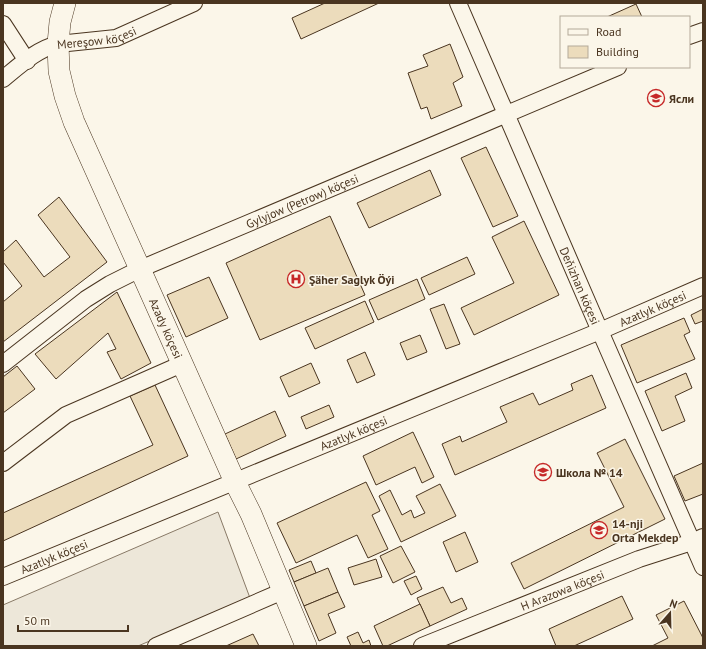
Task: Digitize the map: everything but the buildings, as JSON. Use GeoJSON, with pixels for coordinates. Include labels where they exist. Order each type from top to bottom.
{"type":"FeatureCollection","features":[{"type":"Feature","properties":{"kind":"main road","name":"Azady köçesi"},"geometry":{"type":"LineString","coordinates":[[65,3],[60,22],[58,44],[59,71],[65,96],[74,122],[235,482],[251,514],[306,646]]}},
{"type":"Feature","properties":{"kind":"street","name":"Mereşow köçesi"},"geometry":{"type":"LineString","coordinates":[[3,79],[49,47],[58,44],[116,38],[194,3]]}},
{"type":"Feature","properties":{"kind":"street","name":"Deňizhan köçesi"},"geometry":{"type":"LineString","coordinates":[[458,3],[600,331],[698,540],[703,567]]}},
{"type":"Feature","properties":{"kind":"street"},"geometry":{"type":"LineString","coordinates":[[3,24],[27,61]]}},
{"type":"Feature","properties":{"kind":"street"},"geometry":{"type":"LineString","coordinates":[[690,36],[703,30]]}},
{"type":"Feature","properties":{"kind":"street","name":"Gylyjow (Petrow) köçesi"},"geometry":{"type":"LineString","coordinates":[[3,364],[86,299],[110,284],[140,269],[616,68]]}},
{"type":"Feature","properties":{"kind":"street","name":"Azatlyk köçesi"},"geometry":{"type":"LineString","coordinates":[[3,577],[600,331],[703,286]]}},
{"type":"Feature","properties":{"kind":"street"},"geometry":{"type":"LineString","coordinates":[[3,463],[66,415],[182,364]]}},
{"type":"Feature","properties":{"kind":"street","name":"H Arazowa köçesi"},"geometry":{"type":"LineString","coordinates":[[422,646],[640,559],[698,540]]}},
{"type":"Feature","properties":{"kind":"street"},"geometry":{"type":"LineString","coordinates":[[156,646],[182,641],[283,591]]}},
{"type":"Feature","properties":{"kind":"shaded area"},"geometry":{"type":"Polygon","coordinates":[[[218,512],[250,598],[138,646],[3,646],[3,605],[218,512]]]}},
{"type":"Feature","properties":{"kind":"place","name":"Ясли"},"geometry":{"type":"Point","coordinates":[656,98]}},
{"type":"Feature","properties":{"kind":"place","name":"Şäher Saglyk Öýi"},"geometry":{"type":"Point","coordinates":[296,279]}},
{"type":"Feature","properties":{"kind":"place","name":"Школа № 14"},"geometry":{"type":"Point","coordinates":[543,472]}},
{"type":"Feature","properties":{"kind":"place","name":"14-nji Orta Mekdep"},"geometry":{"type":"Point","coordinates":[599,530]}}]}
